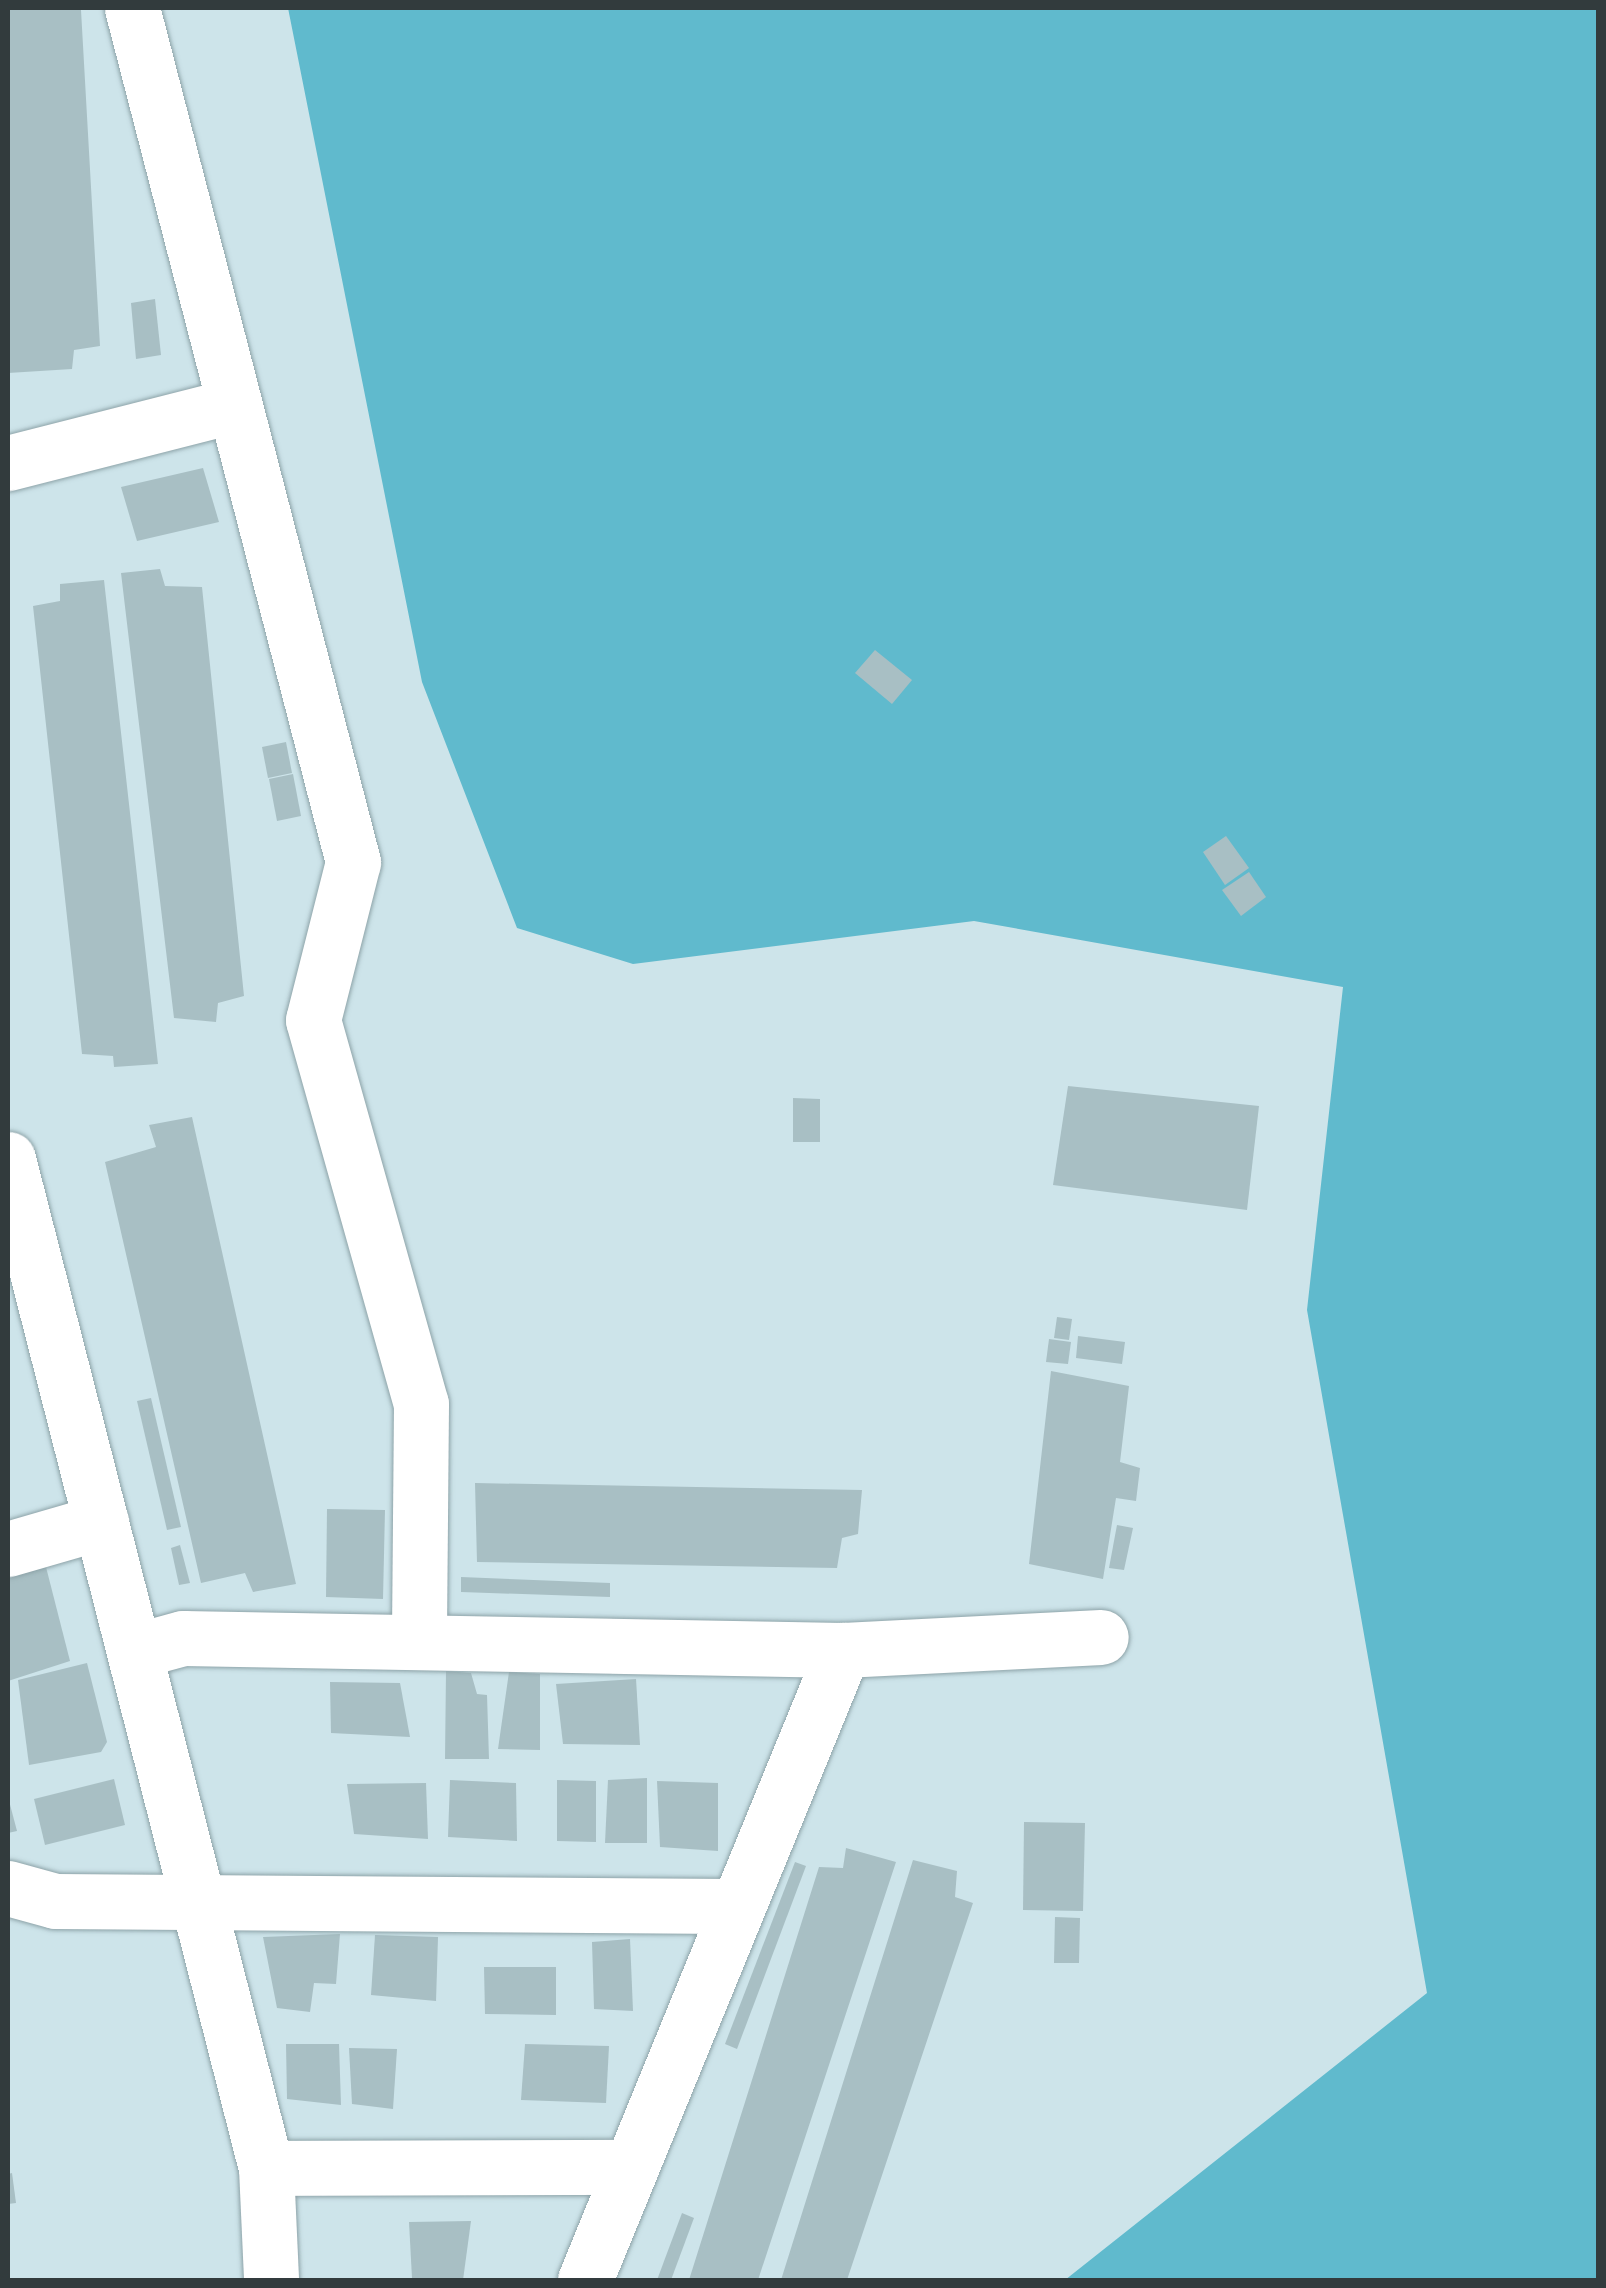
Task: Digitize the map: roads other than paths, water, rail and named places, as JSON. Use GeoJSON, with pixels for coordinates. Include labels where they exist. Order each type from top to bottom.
{"type":"FeatureCollection","features":[{"type":"Feature","properties":{"kind":"street"},"geometry":{"type":"LineString","coordinates":[[132,8],[353,862],[313,1020],[421,1404],[418,1640]]}},
{"type":"Feature","properties":{"kind":"street"},"geometry":{"type":"LineString","coordinates":[[8,463],[232,406]]}},
{"type":"Feature","properties":{"kind":"street"},"geometry":{"type":"LineString","coordinates":[[8,1159],[266,2168],[271,2280]]}},
{"type":"Feature","properties":{"kind":"street"},"geometry":{"type":"LineString","coordinates":[[8,1550],[101,1522]]}},
{"type":"Feature","properties":{"kind":"street"},"geometry":{"type":"LineString","coordinates":[[135,1651],[183,1638],[842,1650],[1101,1636]]}},
{"type":"Feature","properties":{"kind":"street"},"geometry":{"type":"LineString","coordinates":[[585,2280],[732,1906],[842,1650]]}},
{"type":"Feature","properties":{"kind":"street"},"geometry":{"type":"LineString","coordinates":[[8,1888],[55,1901],[732,1906]]}},
{"type":"Feature","properties":{"kind":"street"},"geometry":{"type":"LineString","coordinates":[[266,2168],[631,2167]]}}]}
